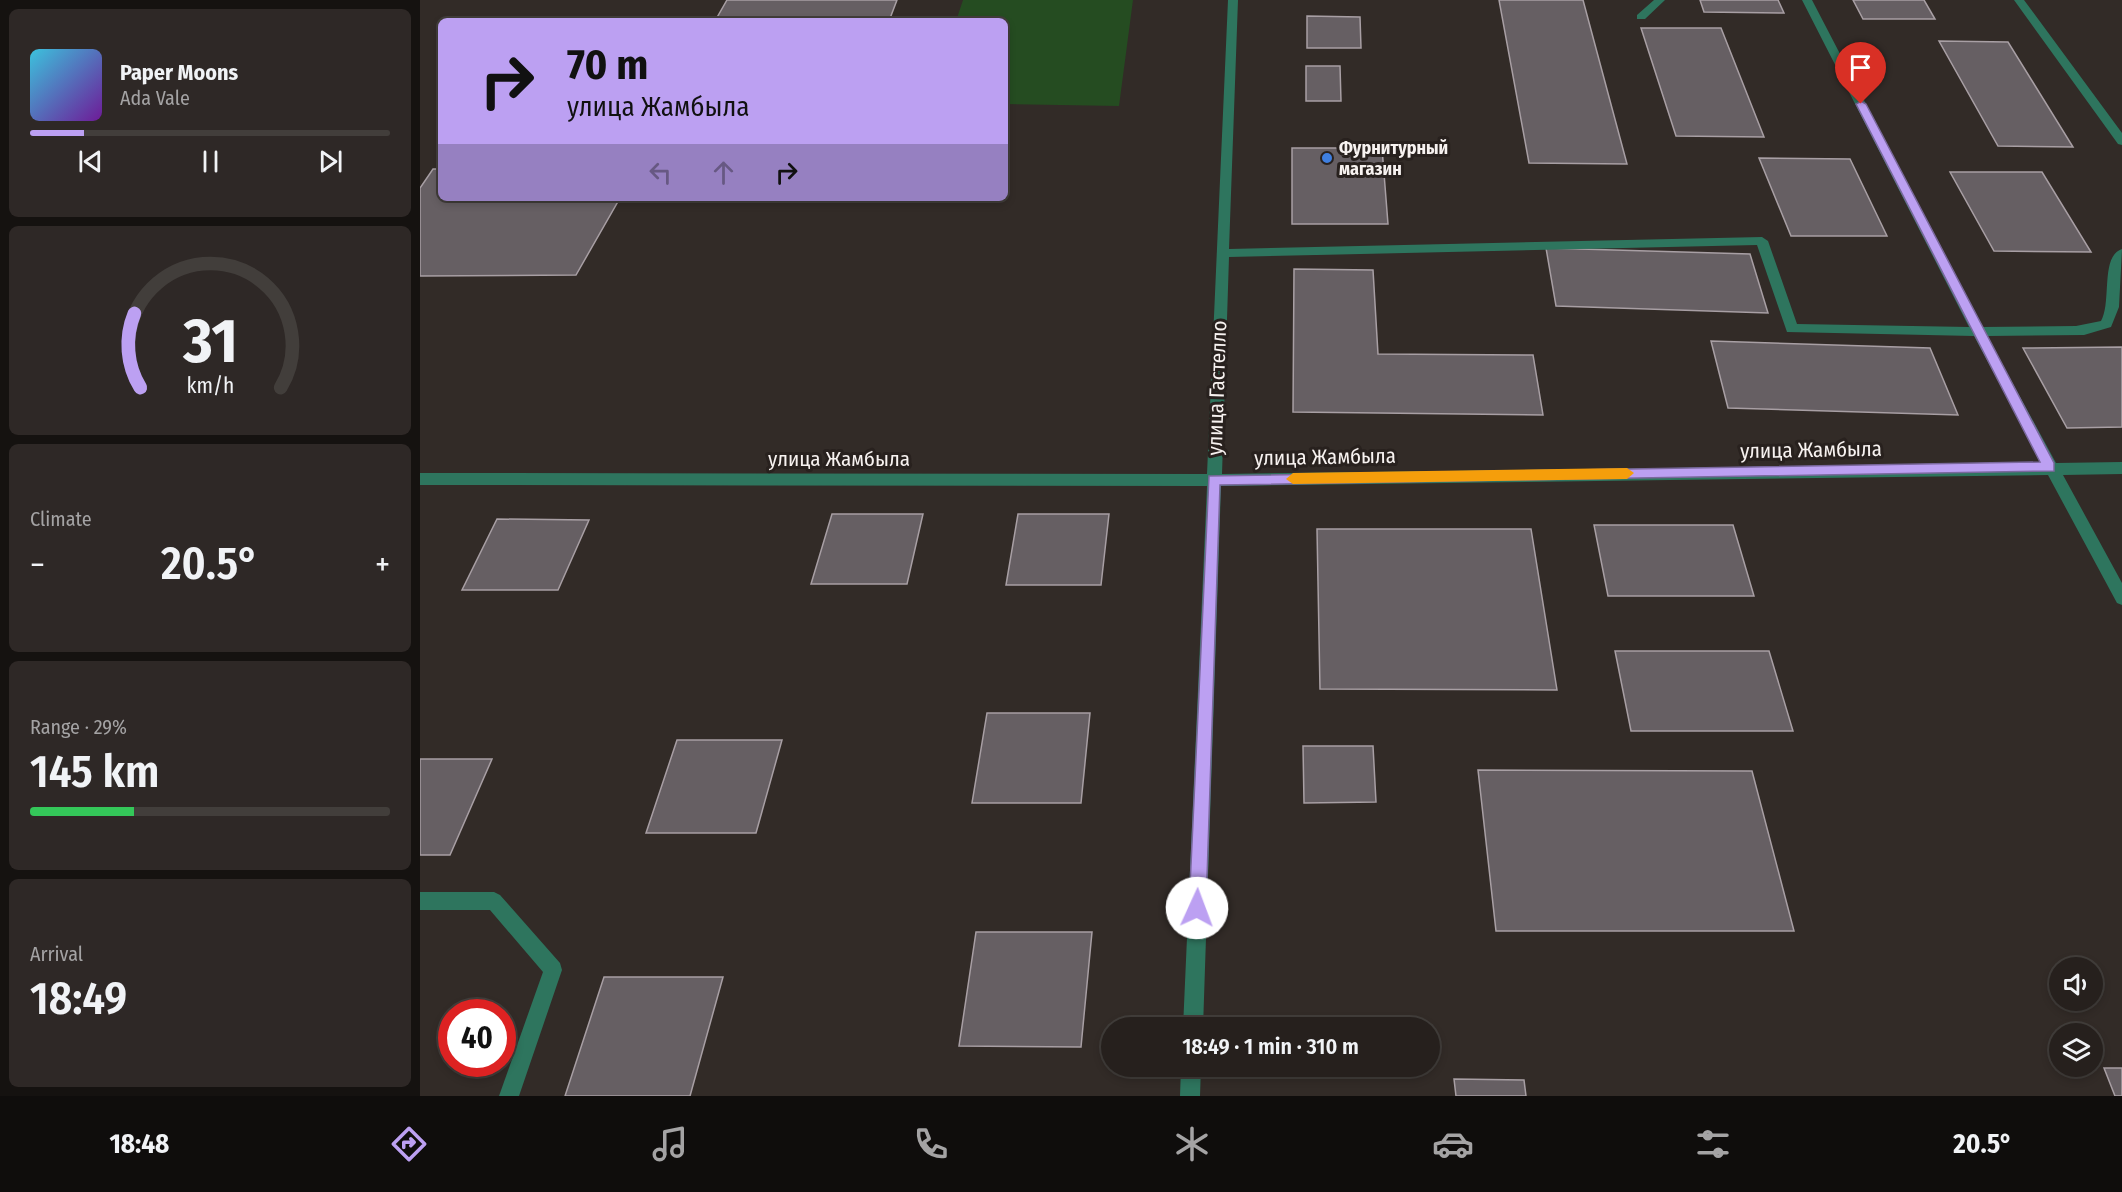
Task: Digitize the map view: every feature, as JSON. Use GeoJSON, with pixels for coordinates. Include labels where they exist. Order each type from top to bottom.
{"type":"FeatureCollection","features":[{"type":"Feature","properties":{"kind":"street","name":"улица Гастелло"},"geometry":{"type":"LineString","coordinates":[[1193,1017],[1233,0]]}},
{"type":"Feature","properties":{"kind":"street"},"geometry":{"type":"LineString","coordinates":[[1641,17],[1660,0]]}},
{"type":"Feature","properties":{"kind":"street"},"geometry":{"type":"LineString","coordinates":[[1807,0],[1978,333],[2049,467],[2122,597]]}},
{"type":"Feature","properties":{"kind":"street"},"geometry":{"type":"LineString","coordinates":[[2019,0],[2122,141]]}},
{"type":"Feature","properties":{"kind":"street"},"geometry":{"type":"LineString","coordinates":[[1223,253],[1762,241],[1792,329],[1978,333],[2080,329],[2106,324],[2116,314],[2121,303],[2117,260],[2122,253]]}},
{"type":"Feature","properties":{"kind":"street","name":"улица Жамбыла"},"geometry":{"type":"LineString","coordinates":[[420,480],[1214,480],[2049,467],[2122,468]]}},
{"type":"Feature","properties":{"kind":"street"},"geometry":{"type":"LineString","coordinates":[[420,901],[494,901],[553,969],[509,1096]]}},
{"type":"Feature","properties":{"kind":"street"},"geometry":{"type":"LineString","coordinates":[[1190,1096],[1191,1077]]}},
{"type":"Feature","properties":{"kind":"green space"},"geometry":{"type":"Polygon","coordinates":[[[963,0],[1133,0],[1119,106],[1008,104],[1008,18],[957,18],[963,0]]]}},
{"type":"Feature","properties":{"kind":"building"},"geometry":{"type":"Polygon","coordinates":[[[727,0],[897,0],[890,18],[717,18],[727,0]]]}},
{"type":"Feature","properties":{"kind":"building"},"geometry":{"type":"Polygon","coordinates":[[[1499,0],[1583,0],[1627,164],[1529,163],[1499,0]]]}},
{"type":"Feature","properties":{"kind":"building"},"geometry":{"type":"Polygon","coordinates":[[[1700,0],[1778,0],[1784,13],[1704,12],[1700,0]]]}},
{"type":"Feature","properties":{"kind":"building"},"geometry":{"type":"Polygon","coordinates":[[[1853,0],[1924,0],[1935,19],[1863,19],[1853,0]]]}},
{"type":"Feature","properties":{"kind":"building"},"geometry":{"type":"Polygon","coordinates":[[[1307,16],[1360,17],[1361,48],[1307,48],[1307,16]]]}},
{"type":"Feature","properties":{"kind":"building"},"geometry":{"type":"Polygon","coordinates":[[[1641,28],[1721,28],[1764,137],[1676,136],[1641,28]]]}},
{"type":"Feature","properties":{"kind":"building"},"geometry":{"type":"Polygon","coordinates":[[[1939,41],[2008,42],[2073,147],[1998,146],[1939,41]]]}},
{"type":"Feature","properties":{"kind":"building"},"geometry":{"type":"Polygon","coordinates":[[[1306,66],[1340,66],[1341,101],[1306,101],[1306,66]]]}},
{"type":"Feature","properties":{"kind":"building"},"geometry":{"type":"Polygon","coordinates":[[[1292,148],[1382,148],[1388,224],[1292,224],[1292,148]]]}},
{"type":"Feature","properties":{"kind":"building"},"geometry":{"type":"Polygon","coordinates":[[[1759,158],[1850,159],[1887,236],[1791,236],[1759,158]]]}},
{"type":"Feature","properties":{"kind":"building"},"geometry":{"type":"Polygon","coordinates":[[[433,169],[438,169],[438,201],[618,201],[576,275],[420,276],[420,188],[433,169]]]}},
{"type":"Feature","properties":{"kind":"building"},"geometry":{"type":"Polygon","coordinates":[[[1950,172],[2042,172],[2091,252],[1994,251],[1950,172]]]}},
{"type":"Feature","properties":{"kind":"building"},"geometry":{"type":"Polygon","coordinates":[[[1546,248],[1750,254],[1768,313],[1556,306],[1546,248]]]}},
{"type":"Feature","properties":{"kind":"building"},"geometry":{"type":"Polygon","coordinates":[[[1294,269],[1373,270],[1378,354],[1533,355],[1543,415],[1293,412],[1294,269]]]}},
{"type":"Feature","properties":{"kind":"building"},"geometry":{"type":"Polygon","coordinates":[[[1711,341],[1930,348],[1958,415],[1728,408],[1711,341]]]}},
{"type":"Feature","properties":{"kind":"building"},"geometry":{"type":"Polygon","coordinates":[[[2122,347],[2122,427],[2067,428],[2023,348],[2122,347]]]}},
{"type":"Feature","properties":{"kind":"building"},"geometry":{"type":"Polygon","coordinates":[[[832,514],[923,514],[907,584],[811,584],[832,514]]]}},
{"type":"Feature","properties":{"kind":"building"},"geometry":{"type":"Polygon","coordinates":[[[1018,514],[1109,514],[1101,585],[1006,585],[1018,514]]]}},
{"type":"Feature","properties":{"kind":"building"},"geometry":{"type":"Polygon","coordinates":[[[497,519],[589,520],[558,590],[462,590],[497,519]]]}},
{"type":"Feature","properties":{"kind":"building"},"geometry":{"type":"Polygon","coordinates":[[[1594,525],[1733,525],[1754,596],[1608,596],[1594,525]]]}},
{"type":"Feature","properties":{"kind":"building"},"geometry":{"type":"Polygon","coordinates":[[[1317,529],[1531,529],[1557,690],[1320,689],[1317,529]]]}},
{"type":"Feature","properties":{"kind":"building"},"geometry":{"type":"Polygon","coordinates":[[[1615,651],[1769,651],[1793,731],[1631,731],[1615,651]]]}},
{"type":"Feature","properties":{"kind":"building"},"geometry":{"type":"Polygon","coordinates":[[[987,713],[1090,713],[1081,803],[972,803],[987,713]]]}},
{"type":"Feature","properties":{"kind":"building"},"geometry":{"type":"Polygon","coordinates":[[[677,740],[782,740],[756,833],[646,833],[677,740]]]}},
{"type":"Feature","properties":{"kind":"building"},"geometry":{"type":"Polygon","coordinates":[[[1303,746],[1373,746],[1376,802],[1304,803],[1303,746]]]}},
{"type":"Feature","properties":{"kind":"building"},"geometry":{"type":"Polygon","coordinates":[[[420,759],[492,759],[450,855],[420,855],[420,759]]]}},
{"type":"Feature","properties":{"kind":"building"},"geometry":{"type":"Polygon","coordinates":[[[1478,770],[1752,771],[1794,931],[1496,931],[1478,770]]]}},
{"type":"Feature","properties":{"kind":"building"},"geometry":{"type":"Polygon","coordinates":[[[976,932],[1092,932],[1081,1047],[959,1046],[976,932]]]}},
{"type":"Feature","properties":{"kind":"building"},"geometry":{"type":"Polygon","coordinates":[[[604,977],[723,977],[690,1096],[565,1096],[604,977]]]}},
{"type":"Feature","properties":{"kind":"building"},"geometry":{"type":"Polygon","coordinates":[[[2104,1068],[2122,1068],[2122,1096],[2115,1096],[2104,1068]]]}},
{"type":"Feature","properties":{"kind":"building"},"geometry":{"type":"Polygon","coordinates":[[[1454,1079],[1524,1080],[1526,1096],[1456,1096],[1454,1079]]]}},
{"type":"Feature","properties":{"kind":"slow traffic"},"geometry":{"type":"LineString","coordinates":[[1293,479],[1627,473]]}},
{"type":"Feature","properties":{"kind":"place","name":"Фурнитурный магазин"},"geometry":{"type":"Point","coordinates":[1327,158]}},
{"type":"Feature","properties":{"kind":"route"},"geometry":{"type":"LineString","coordinates":[[1197,908],[1214,480],[2049,467],[1861,104]]}}]}
